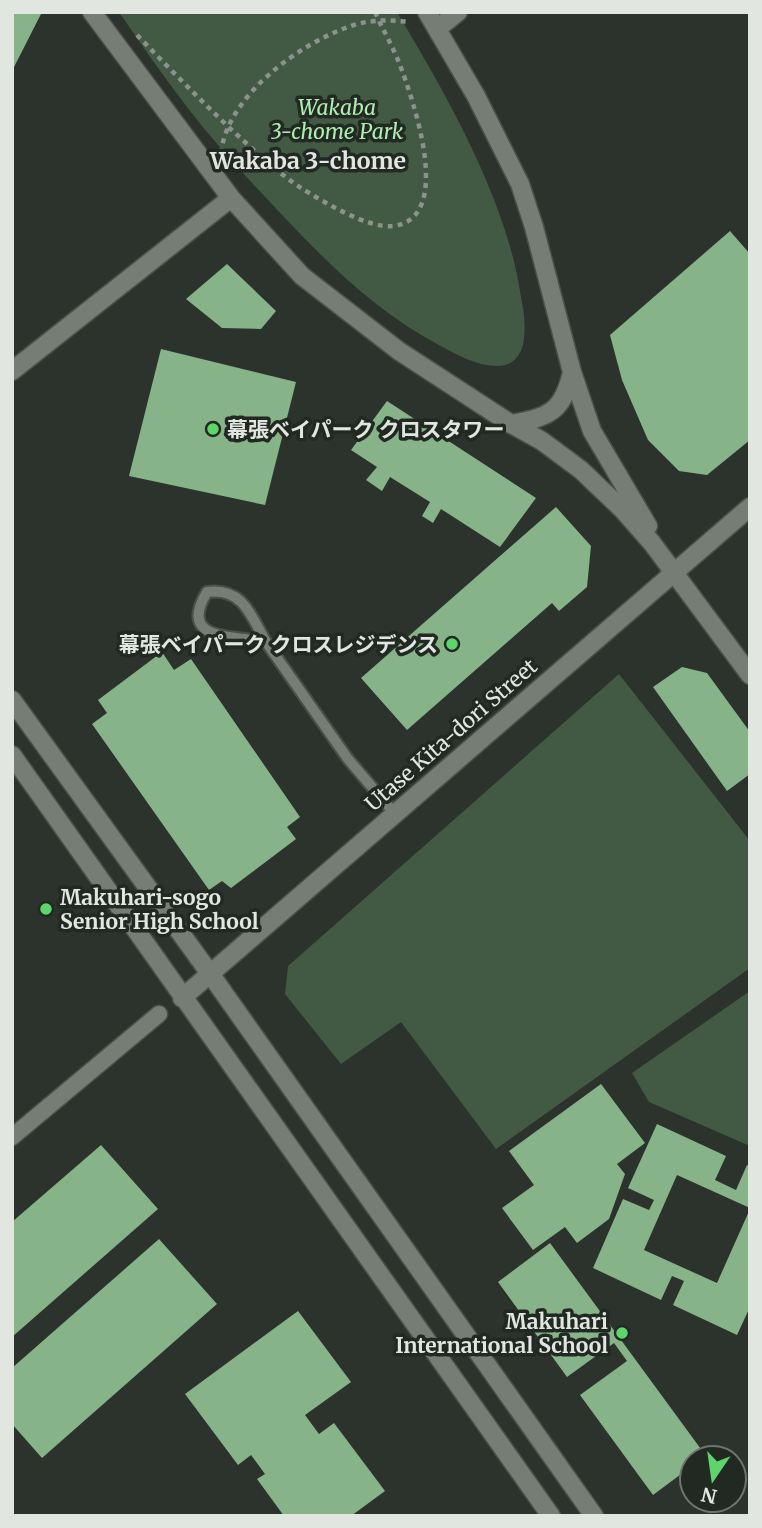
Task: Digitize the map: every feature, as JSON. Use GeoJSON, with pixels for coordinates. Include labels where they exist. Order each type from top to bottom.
{"type":"FeatureCollection","features":[{"type":"Feature","properties":{"kind":"street"},"geometry":{"type":"LineString","coordinates":[[92,12],[231,198],[302,276],[400,351],[511,424],[542,441],[582,470],[623,510],[674,571],[750,675]]}},
{"type":"Feature","properties":{"kind":"street"},"geometry":{"type":"LineString","coordinates":[[427,12],[476,96],[520,184],[534,226],[572,372],[592,431],[674,571]]}},
{"type":"Feature","properties":{"kind":"street"},"geometry":{"type":"LineString","coordinates":[[438,28],[458,12]]}},
{"type":"Feature","properties":{"kind":"street"},"geometry":{"type":"LineString","coordinates":[[12,371],[231,198]]}},
{"type":"Feature","properties":{"kind":"street"},"geometry":{"type":"LineString","coordinates":[[511,424],[539,419],[562,403],[568,392],[572,372]]}},
{"type":"Feature","properties":{"kind":"street","name":"Utase Kita-dori Street"},"geometry":{"type":"LineString","coordinates":[[182,998],[750,507]]}},
{"type":"Feature","properties":{"kind":"street"},"geometry":{"type":"LineString","coordinates":[[12,700],[211,975],[594,1516]]}},
{"type":"Feature","properties":{"kind":"street"},"geometry":{"type":"LineString","coordinates":[[12,755],[551,1516]]}},
{"type":"Feature","properties":{"kind":"street"},"geometry":{"type":"LineString","coordinates":[[12,1137],[159,1013]]}},
{"type":"Feature","properties":{"kind":"lane"},"geometry":{"type":"LineString","coordinates":[[266,642],[252,638],[218,637],[205,631],[199,617],[200,604],[207,593],[220,591],[236,597],[252,612],[266,642],[348,759],[395,814]]}},
{"type":"Feature","properties":{"kind":"path"},"geometry":{"type":"LineString","coordinates":[[133,31],[228,126],[298,186],[337,210],[368,222],[391,227],[406,223],[425,198],[427,175],[414,106],[399,64],[375,12]]}},
{"type":"Feature","properties":{"kind":"path"},"geometry":{"type":"LineString","coordinates":[[220,158],[222,141],[228,126],[260,83],[288,59],[352,26],[379,21],[410,22]]}},
{"type":"Feature","properties":{"kind":"green space","name":"Wakaba 3-chome Park"},"geometry":{"type":"Polygon","coordinates":[[[119,12],[397,12],[471,147],[501,219],[512,255],[524,314],[525,332],[517,358],[504,365],[482,364],[446,349],[397,319],[338,272],[222,150],[178,95],[119,12]]]}},
{"type":"Feature","properties":{"kind":"green space"},"geometry":{"type":"Polygon","coordinates":[[[619,674],[750,841],[750,968],[496,1149],[401,1022],[341,1064],[285,994],[288,966],[619,674]]]}},
{"type":"Feature","properties":{"kind":"green space"},"geometry":{"type":"Polygon","coordinates":[[[750,991],[750,1146],[649,1102],[632,1073],[750,991]]]}},
{"type":"Feature","properties":{"kind":"building"},"geometry":{"type":"Polygon","coordinates":[[[12,12],[42,12],[12,71],[12,12]]]}},
{"type":"Feature","properties":{"kind":"building"},"geometry":{"type":"Polygon","coordinates":[[[730,231],[750,254],[750,440],[707,475],[679,471],[648,440],[622,380],[610,335],[730,231]]]}},
{"type":"Feature","properties":{"kind":"building"},"geometry":{"type":"Polygon","coordinates":[[[227,264],[276,311],[261,329],[222,328],[186,299],[227,264]]]}},
{"type":"Feature","properties":{"kind":"building","name":"幕張ベイパーク クロスタワー"},"geometry":{"type":"Polygon","coordinates":[[[161,349],[296,382],[265,505],[129,476],[161,349]]]}},
{"type":"Feature","properties":{"kind":"building"},"geometry":{"type":"Polygon","coordinates":[[[387,401],[536,498],[500,547],[441,509],[433,523],[422,516],[430,502],[390,477],[382,491],[366,480],[377,467],[351,450],[387,401]]]}},
{"type":"Feature","properties":{"kind":"building","name":"幕張ベイパーク クロスレジデンス"},"geometry":{"type":"Polygon","coordinates":[[[556,507],[591,546],[587,587],[559,611],[552,603],[407,730],[361,678],[556,507]]]}},
{"type":"Feature","properties":{"kind":"building"},"geometry":{"type":"Polygon","coordinates":[[[162,652],[174,670],[191,659],[300,817],[287,827],[296,839],[231,888],[222,881],[209,890],[92,724],[107,713],[98,700],[162,652]]]}},
{"type":"Feature","properties":{"kind":"building"},"geometry":{"type":"Polygon","coordinates":[[[682,667],[707,673],[750,732],[750,774],[727,791],[653,687],[682,667]]]}},
{"type":"Feature","properties":{"kind":"building"},"geometry":{"type":"Polygon","coordinates":[[[601,1084],[645,1143],[617,1164],[625,1174],[609,1219],[577,1243],[565,1227],[533,1250],[502,1208],[534,1185],[509,1151],[601,1084]]]}},
{"type":"Feature","properties":{"kind":"building"},"geometry":{"type":"Polygon","coordinates":[[[657,1124],[726,1156],[715,1180],[736,1190],[747,1165],[750,1167],[750,1208],[677,1175],[644,1250],[717,1283],[750,1209],[750,1307],[737,1335],[673,1305],[684,1281],[672,1276],[661,1300],[593,1268],[623,1199],[649,1210],[654,1200],[628,1188],[657,1124]]]}},
{"type":"Feature","properties":{"kind":"building"},"geometry":{"type":"Polygon","coordinates":[[[101,1145],[158,1209],[12,1337],[12,1222],[101,1145]]]}},
{"type":"Feature","properties":{"kind":"building"},"geometry":{"type":"Polygon","coordinates":[[[159,1239],[217,1304],[42,1458],[12,1424],[12,1368],[159,1239]]]}},
{"type":"Feature","properties":{"kind":"building"},"geometry":{"type":"Polygon","coordinates":[[[550,1243],[697,1444],[678,1444],[678,1476],[653,1495],[580,1395],[627,1361],[614,1343],[567,1377],[498,1282],[550,1243]]]}},
{"type":"Feature","properties":{"kind":"building"},"geometry":{"type":"Polygon","coordinates":[[[298,1311],[351,1382],[305,1415],[319,1434],[334,1423],[385,1491],[351,1516],[284,1516],[257,1479],[265,1474],[251,1455],[238,1465],[185,1394],[298,1311]]]}},
{"type":"Feature","properties":{"kind":"place","name":"幕張ベイパーク クロスタワー"},"geometry":{"type":"Point","coordinates":[213,429]}},
{"type":"Feature","properties":{"kind":"place","name":"幕張ベイパーク クロスレジデンス"},"geometry":{"type":"Point","coordinates":[452,644]}},
{"type":"Feature","properties":{"kind":"place","name":"Makuhari-sogo Senior High School"},"geometry":{"type":"Point","coordinates":[46,909]}},
{"type":"Feature","properties":{"kind":"place","name":"Makuhari International School"},"geometry":{"type":"Point","coordinates":[622,1333]}},
{"type":"Feature","properties":{"kind":"district","name":"Wakaba 3-chome"},"geometry":{"type":"Point","coordinates":[308,160]}}]}
